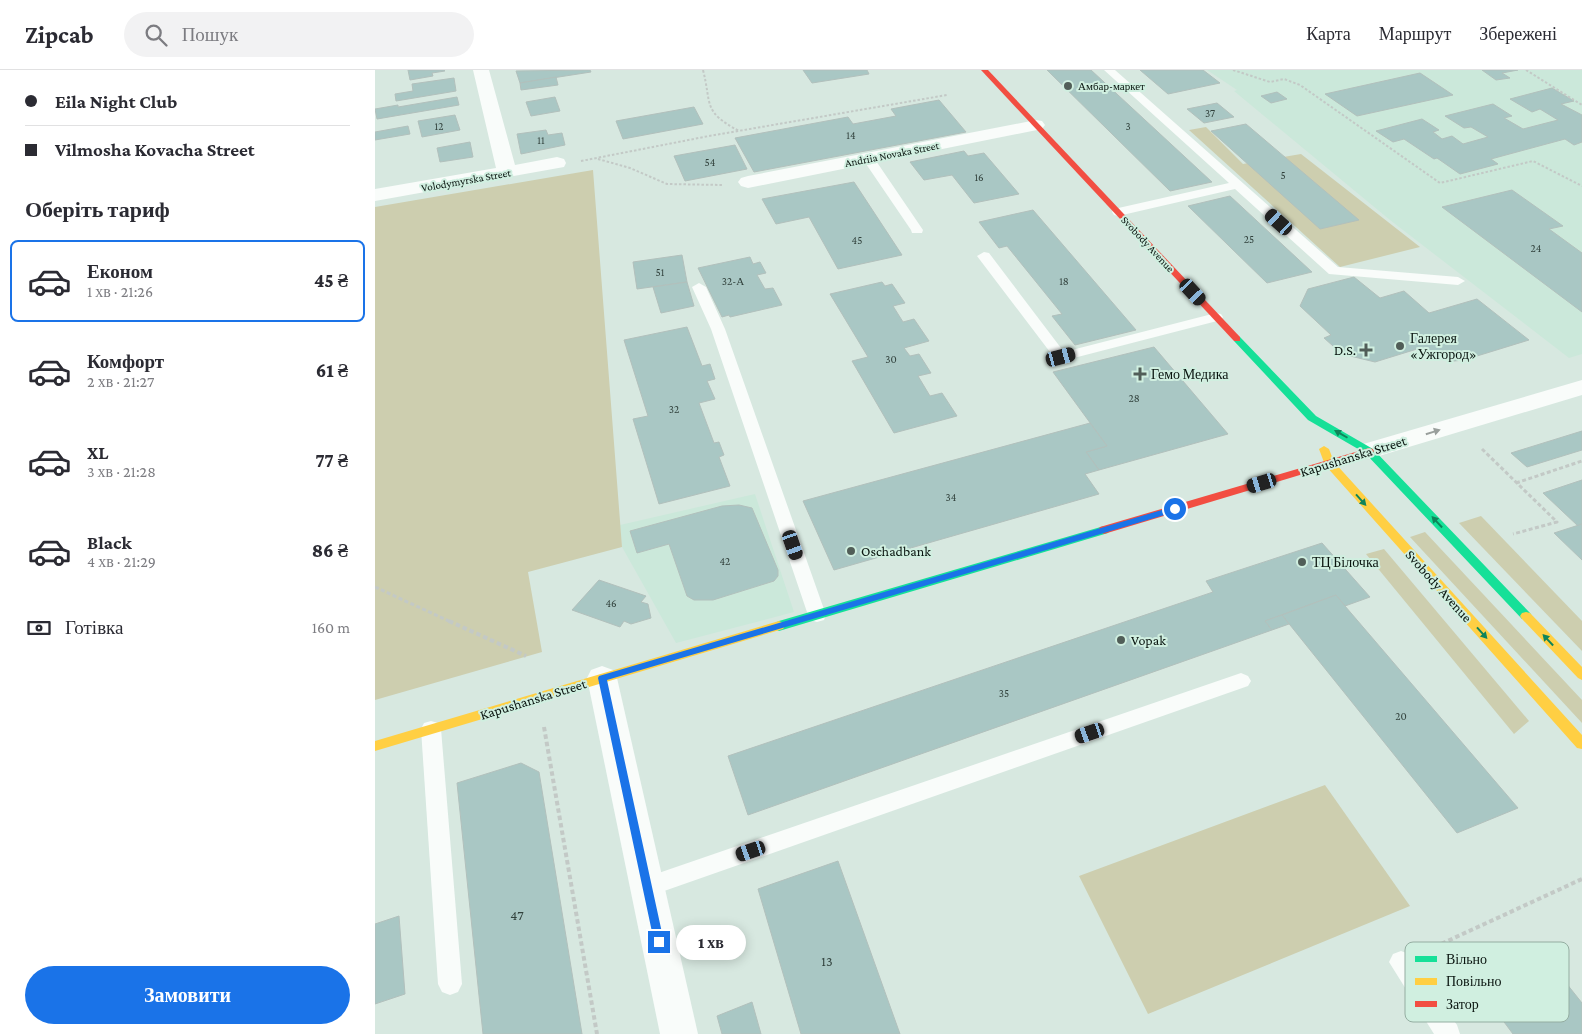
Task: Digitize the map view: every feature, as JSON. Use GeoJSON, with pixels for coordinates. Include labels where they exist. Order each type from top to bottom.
{"type":"FeatureCollection","features":[{"type":"Feature","properties":{"kind":"main road","name":"Svobody Avenue"},"geometry":{"type":"LineString","coordinates":[[984,70],[1312,418],[1369,451],[1582,675]]}},
{"type":"Feature","properties":{"kind":"main road","name":"Svobody Avenue"},"geometry":{"type":"LineString","coordinates":[[1312,418],[1329,463],[1582,744]]}},
{"type":"Feature","properties":{"kind":"main road","name":"Kapushanska Street"},"geometry":{"type":"LineString","coordinates":[[375,746],[1369,451]]}},
{"type":"Feature","properties":{"kind":"street"},"geometry":{"type":"LineString","coordinates":[[481,70],[507,172]]}},
{"type":"Feature","properties":{"kind":"street","name":"Andriia Novaka Street"},"geometry":{"type":"LineString","coordinates":[[748,182],[1036,125]]}},
{"type":"Feature","properties":{"kind":"street","name":"Volodymyrska Street"},"geometry":{"type":"LineString","coordinates":[[375,195],[557,164]]}},
{"type":"Feature","properties":{"kind":"street","name":"Kapushanska Street"},"geometry":{"type":"LineString","coordinates":[[1369,451],[1582,386]]}},
{"type":"Feature","properties":{"kind":"street"},"geometry":{"type":"LineString","coordinates":[[602,678],[679,1034]]}},
{"type":"Feature","properties":{"kind":"lane"},"geometry":{"type":"LineString","coordinates":[[1109,70],[1334,271],[1458,281]]}},
{"type":"Feature","properties":{"kind":"lane"},"geometry":{"type":"LineString","coordinates":[[868,158],[917,230]]}},
{"type":"Feature","properties":{"kind":"lane"},"geometry":{"type":"LineString","coordinates":[[1118,212],[1238,185]]}},
{"type":"Feature","properties":{"kind":"lane"},"geometry":{"type":"LineString","coordinates":[[984,256],[1061,357],[1216,317]]}},
{"type":"Feature","properties":{"kind":"lane"},"geometry":{"type":"LineString","coordinates":[[699,287],[718,329],[817,615]]}},
{"type":"Feature","properties":{"kind":"lane"},"geometry":{"type":"LineString","coordinates":[[647,887],[1241,681]]}},
{"type":"Feature","properties":{"kind":"lane"},"geometry":{"type":"LineString","coordinates":[[431,729],[450,984]]}},
{"type":"Feature","properties":{"kind":"lane"},"geometry":{"type":"LineString","coordinates":[[1401,962],[1405,968]]}},
{"type":"Feature","properties":{"kind":"lane"},"geometry":{"type":"LineString","coordinates":[[1440,1022],[1448,1034]]}},
{"type":"Feature","properties":{"kind":"path"},"geometry":{"type":"LineString","coordinates":[[703,70],[706,80],[707,99],[720,120],[741,132]]}},
{"type":"Feature","properties":{"kind":"path"},"geometry":{"type":"LineString","coordinates":[[1233,70],[1269,82],[1284,79],[1300,85],[1440,184],[1533,161],[1582,186]]}},
{"type":"Feature","properties":{"kind":"path"},"geometry":{"type":"LineString","coordinates":[[1526,70],[1582,105]]}},
{"type":"Feature","properties":{"kind":"path"},"geometry":{"type":"LineString","coordinates":[[557,164],[597,159],[709,136],[947,95]]}},
{"type":"Feature","properties":{"kind":"path"},"geometry":{"type":"LineString","coordinates":[[597,159],[630,168],[667,184],[713,186],[748,182]]}},
{"type":"Feature","properties":{"kind":"path"},"geometry":{"type":"LineString","coordinates":[[1482,449],[1557,522],[1513,534]]}},
{"type":"Feature","properties":{"kind":"path"},"geometry":{"type":"LineString","coordinates":[[1516,483],[1582,461]]}},
{"type":"Feature","properties":{"kind":"path"},"geometry":{"type":"LineString","coordinates":[[375,586],[527,656]]}},
{"type":"Feature","properties":{"kind":"path"},"geometry":{"type":"LineString","coordinates":[[543,724],[597,1034]]}},
{"type":"Feature","properties":{"kind":"path"},"geometry":{"type":"LineString","coordinates":[[1445,942],[1582,879]]}},
{"type":"Feature","properties":{"kind":"path"},"geometry":{"type":"LineString","coordinates":[[1401,962],[1405,960]]}},
{"type":"Feature","properties":{"kind":"shaded area"},"geometry":{"type":"Polygon","coordinates":[[[1207,70],[1582,70],[1582,354],[1569,358],[1390,220],[1234,91],[1237,90],[1207,70]]]}},
{"type":"Feature","properties":{"kind":"shaded area"},"geometry":{"type":"Polygon","coordinates":[[[1206,127],[1243,164],[1301,154],[1420,247],[1340,267],[1189,130],[1206,127]]]}},
{"type":"Feature","properties":{"kind":"shaded area"},"geometry":{"type":"Polygon","coordinates":[[[593,170],[622,547],[528,572],[542,652],[375,700],[375,207],[593,170]]]}},
{"type":"Feature","properties":{"kind":"shaded area"},"geometry":{"type":"Polygon","coordinates":[[[755,494],[794,612],[676,643],[622,547],[620,525],[755,494]]]}},
{"type":"Feature","properties":{"kind":"shaded area"},"geometry":{"type":"Polygon","coordinates":[[[1481,516],[1582,621],[1582,651],[1459,523],[1481,516]]]}},
{"type":"Feature","properties":{"kind":"shaded area"},"geometry":{"type":"Polygon","coordinates":[[[1425,532],[1582,700],[1582,723],[1410,537],[1425,532]]]}},
{"type":"Feature","properties":{"kind":"shaded area"},"geometry":{"type":"Polygon","coordinates":[[[1384,549],[1529,721],[1514,734],[1366,554],[1384,549]]]}},
{"type":"Feature","properties":{"kind":"shaded area"},"geometry":{"type":"Polygon","coordinates":[[[1325,785],[1410,906],[1148,1014],[1079,876],[1325,785]]]}},
{"type":"Feature","properties":{"kind":"building"},"geometry":{"type":"Polygon","coordinates":[[[408,70],[445,71],[432,73],[433,76],[410,80],[408,70]]]}},
{"type":"Feature","properties":{"kind":"building"},"geometry":{"type":"Polygon","coordinates":[[[590,70],[591,72],[520,83],[516,71],[590,70]]]}},
{"type":"Feature","properties":{"kind":"building"},"geometry":{"type":"Polygon","coordinates":[[[803,70],[867,70],[869,74],[812,83],[803,70]]]}},
{"type":"Feature","properties":{"kind":"building"},"geometry":{"type":"Polygon","coordinates":[[[1047,70],[1091,70],[1212,182],[1170,191],[1047,70]]]}},
{"type":"Feature","properties":{"kind":"building"},"geometry":{"type":"Polygon","coordinates":[[[1140,70],[1203,70],[1220,83],[1168,94],[1140,70]]]}},
{"type":"Feature","properties":{"kind":"building"},"geometry":{"type":"Polygon","coordinates":[[[1482,70],[1518,70],[1502,73],[1510,78],[1496,80],[1482,70]]]}},
{"type":"Feature","properties":{"kind":"building"},"geometry":{"type":"Polygon","coordinates":[[[1420,73],[1453,95],[1357,116],[1325,94],[1420,73]]]}},
{"type":"Feature","properties":{"kind":"building"},"geometry":{"type":"Polygon","coordinates":[[[556,77],[558,85],[521,90],[520,83],[556,77]]]}},
{"type":"Feature","properties":{"kind":"building"},"geometry":{"type":"Polygon","coordinates":[[[454,78],[456,91],[396,101],[395,94],[413,91],[412,84],[454,78]]]}},
{"type":"Feature","properties":{"kind":"building"},"geometry":{"type":"Polygon","coordinates":[[[1552,88],[1574,101],[1561,104],[1582,115],[1582,142],[1574,145],[1565,139],[1491,159],[1498,164],[1460,174],[1404,139],[1393,142],[1376,131],[1422,119],[1439,130],[1433,132],[1442,139],[1452,136],[1463,144],[1488,137],[1471,127],[1464,128],[1445,116],[1493,104],[1512,116],[1504,118],[1523,129],[1558,120],[1540,109],[1532,112],[1510,99],[1552,88]]]}},
{"type":"Feature","properties":{"kind":"building"},"geometry":{"type":"Polygon","coordinates":[[[1277,92],[1287,99],[1271,103],[1261,96],[1277,92]]]}},
{"type":"Feature","properties":{"kind":"building"},"geometry":{"type":"Polygon","coordinates":[[[457,97],[459,105],[377,119],[375,109],[457,97]]]}},
{"type":"Feature","properties":{"kind":"building"},"geometry":{"type":"Polygon","coordinates":[[[555,97],[560,111],[531,116],[526,102],[555,97]]]}},
{"type":"Feature","properties":{"kind":"building"},"geometry":{"type":"Polygon","coordinates":[[[939,100],[966,132],[754,172],[735,138],[848,117],[853,124],[896,116],[891,109],[939,100]]]}},
{"type":"Feature","properties":{"kind":"building"},"geometry":{"type":"Polygon","coordinates":[[[1217,103],[1234,117],[1204,123],[1187,109],[1217,103]]]}},
{"type":"Feature","properties":{"kind":"building"},"geometry":{"type":"Polygon","coordinates":[[[694,107],[703,124],[623,139],[616,121],[694,107]]]}},
{"type":"Feature","properties":{"kind":"building"},"geometry":{"type":"Polygon","coordinates":[[[455,115],[460,130],[422,137],[418,121],[455,115]]]}},
{"type":"Feature","properties":{"kind":"building"},"geometry":{"type":"Polygon","coordinates":[[[1246,124],[1359,220],[1320,229],[1211,131],[1246,124]]]}},
{"type":"Feature","properties":{"kind":"building"},"geometry":{"type":"Polygon","coordinates":[[[408,126],[410,134],[375,140],[375,132],[408,126]]]}},
{"type":"Feature","properties":{"kind":"building"},"geometry":{"type":"Polygon","coordinates":[[[546,130],[548,135],[562,133],[565,145],[521,154],[517,134],[546,130]]]}},
{"type":"Feature","properties":{"kind":"building"},"geometry":{"type":"Polygon","coordinates":[[[470,142],[473,157],[440,162],[437,148],[470,142]]]}},
{"type":"Feature","properties":{"kind":"building"},"geometry":{"type":"Polygon","coordinates":[[[735,145],[747,169],[685,181],[674,156],[735,145]]]}},
{"type":"Feature","properties":{"kind":"building"},"geometry":{"type":"Polygon","coordinates":[[[964,151],[968,156],[984,153],[1019,194],[974,203],[952,175],[924,180],[910,162],[964,151]]]}},
{"type":"Feature","properties":{"kind":"building"},"geometry":{"type":"Polygon","coordinates":[[[854,182],[902,255],[838,269],[809,217],[776,224],[762,199],[854,182]]]}},
{"type":"Feature","properties":{"kind":"building"},"geometry":{"type":"Polygon","coordinates":[[[1512,190],[1563,226],[1549,229],[1582,253],[1582,312],[1442,207],[1512,190]]]}},
{"type":"Feature","properties":{"kind":"building"},"geometry":{"type":"Polygon","coordinates":[[[1230,196],[1312,272],[1267,283],[1188,206],[1230,196]]]}},
{"type":"Feature","properties":{"kind":"building"},"geometry":{"type":"Polygon","coordinates":[[[1033,210],[1136,330],[1075,345],[1052,316],[1062,314],[1007,246],[999,248],[979,222],[1033,210]]]}},
{"type":"Feature","properties":{"kind":"building"},"geometry":{"type":"Polygon","coordinates":[[[682,255],[687,282],[637,289],[633,262],[682,255]]]}},
{"type":"Feature","properties":{"kind":"building"},"geometry":{"type":"Polygon","coordinates":[[[750,257],[753,264],[760,262],[766,273],[757,275],[765,289],[773,288],[782,305],[730,317],[729,315],[722,317],[698,268],[750,257]]]}},
{"type":"Feature","properties":{"kind":"building"},"geometry":{"type":"Polygon","coordinates":[[[1354,277],[1380,298],[1404,291],[1429,313],[1477,299],[1529,340],[1464,360],[1454,361],[1417,349],[1375,362],[1342,354],[1324,338],[1331,335],[1300,306],[1308,289],[1354,277]]]}},
{"type":"Feature","properties":{"kind":"building"},"geometry":{"type":"Polygon","coordinates":[[[687,282],[694,306],[661,313],[653,287],[687,282]]]}},
{"type":"Feature","properties":{"kind":"building"},"geometry":{"type":"Polygon","coordinates":[[[882,282],[885,286],[892,284],[905,303],[893,306],[903,322],[914,319],[929,341],[904,348],[910,356],[919,354],[931,373],[918,376],[930,396],[942,393],[957,416],[894,433],[852,361],[868,357],[830,294],[882,282]]]}},
{"type":"Feature","properties":{"kind":"building"},"geometry":{"type":"Polygon","coordinates":[[[687,327],[702,366],[710,364],[715,379],[707,381],[715,399],[699,403],[714,443],[719,442],[724,455],[719,457],[730,486],[659,504],[633,419],[648,416],[624,340],[687,327]]]}},
{"type":"Feature","properties":{"kind":"building"},"geometry":{"type":"Polygon","coordinates":[[[1154,347],[1228,434],[1099,470],[1086,452],[1107,446],[1053,372],[1154,347]]]}},
{"type":"Feature","properties":{"kind":"building"},"geometry":{"type":"Polygon","coordinates":[[[1090,423],[1107,446],[1086,452],[1099,470],[1085,474],[1099,494],[834,570],[803,501],[1090,423]]]}},
{"type":"Feature","properties":{"kind":"building"},"geometry":{"type":"Polygon","coordinates":[[[1582,431],[1582,450],[1527,467],[1511,453],[1582,431]]]}},
{"type":"Feature","properties":{"kind":"building"},"geometry":{"type":"Polygon","coordinates":[[[1582,480],[1582,524],[1578,526],[1543,493],[1582,480]]]}},
{"type":"Feature","properties":{"kind":"building"},"geometry":{"type":"Polygon","coordinates":[[[739,505],[752,508],[778,570],[778,576],[774,581],[713,600],[694,600],[687,596],[669,544],[637,553],[630,531],[722,506],[739,505]]]}},
{"type":"Feature","properties":{"kind":"building"},"geometry":{"type":"Polygon","coordinates":[[[1582,524],[1582,560],[1554,533],[1582,524]]]}},
{"type":"Feature","properties":{"kind":"building"},"geometry":{"type":"Polygon","coordinates":[[[1322,543],[1370,597],[1345,606],[1336,595],[1265,621],[1272,630],[748,815],[728,756],[1213,592],[1206,581],[1322,543]]]}},
{"type":"Feature","properties":{"kind":"building"},"geometry":{"type":"Polygon","coordinates":[[[599,580],[646,596],[641,602],[648,604],[651,618],[631,624],[624,621],[620,627],[572,610],[599,580]]]}},
{"type":"Feature","properties":{"kind":"building"},"geometry":{"type":"Polygon","coordinates":[[[1336,595],[1518,808],[1457,833],[1282,615],[1336,595]]]}},
{"type":"Feature","properties":{"kind":"building"},"geometry":{"type":"Polygon","coordinates":[[[1282,615],[1289,624],[1272,630],[1265,621],[1282,615]]]}},
{"type":"Feature","properties":{"kind":"building"},"geometry":{"type":"Polygon","coordinates":[[[521,763],[539,772],[582,1034],[483,1034],[457,783],[521,763]]]}},
{"type":"Feature","properties":{"kind":"building"},"geometry":{"type":"Polygon","coordinates":[[[838,861],[900,1034],[801,1034],[758,889],[838,861]]]}},
{"type":"Feature","properties":{"kind":"building"},"geometry":{"type":"Polygon","coordinates":[[[399,916],[405,994],[375,1004],[375,924],[399,916]]]}},
{"type":"Feature","properties":{"kind":"building"},"geometry":{"type":"Polygon","coordinates":[[[1569,987],[1582,1003],[1582,1034],[1513,1034],[1504,1022],[1569,1022],[1569,987]]]}},
{"type":"Feature","properties":{"kind":"building"},"geometry":{"type":"Polygon","coordinates":[[[752,1002],[761,1034],[722,1034],[717,1016],[752,1002]]]}},
{"type":"Feature","properties":{"kind":"traffic: fast"},"geometry":{"type":"LineString","coordinates":[[1237,339],[1312,418],[1369,451],[1526,616]]}},
{"type":"Feature","properties":{"kind":"traffic: fast"},"geometry":{"type":"LineString","coordinates":[[779,626],[1104,530]]}},
{"type":"Feature","properties":{"kind":"traffic: slow"},"geometry":{"type":"LineString","coordinates":[[1324,449],[1329,463],[1582,744]]}},
{"type":"Feature","properties":{"kind":"traffic: slow"},"geometry":{"type":"LineString","coordinates":[[1526,616],[1582,675]]}},
{"type":"Feature","properties":{"kind":"traffic: slow"},"geometry":{"type":"LineString","coordinates":[[375,746],[779,626]]}},
{"type":"Feature","properties":{"kind":"traffic: jam"},"geometry":{"type":"LineString","coordinates":[[984,70],[1237,339]]}},
{"type":"Feature","properties":{"kind":"traffic: jam"},"geometry":{"type":"LineString","coordinates":[[1104,530],[1369,451]]}},
{"type":"Feature","properties":{"kind":"place","name":"Амбар-маркет"},"geometry":{"type":"Point","coordinates":[1068,86]}},
{"type":"Feature","properties":{"kind":"place","name":"Галерея «Ужгород»"},"geometry":{"type":"Point","coordinates":[1400,346]}},
{"type":"Feature","properties":{"kind":"place","name":"D.S."},"geometry":{"type":"Point","coordinates":[1366,350]}},
{"type":"Feature","properties":{"kind":"place","name":"Гемо Медика"},"geometry":{"type":"Point","coordinates":[1140,374]}},
{"type":"Feature","properties":{"kind":"place","name":"Oschadbank"},"geometry":{"type":"Point","coordinates":[851,551]}},
{"type":"Feature","properties":{"kind":"place","name":"ТЦ Білочка"},"geometry":{"type":"Point","coordinates":[1302,562]}},
{"type":"Feature","properties":{"kind":"place","name":"Vopak"},"geometry":{"type":"Point","coordinates":[1121,640]}},
{"type":"Feature","properties":{"kind":"route"},"geometry":{"type":"LineString","coordinates":[[659,942],[602,678],[1175,509]]}}]}
